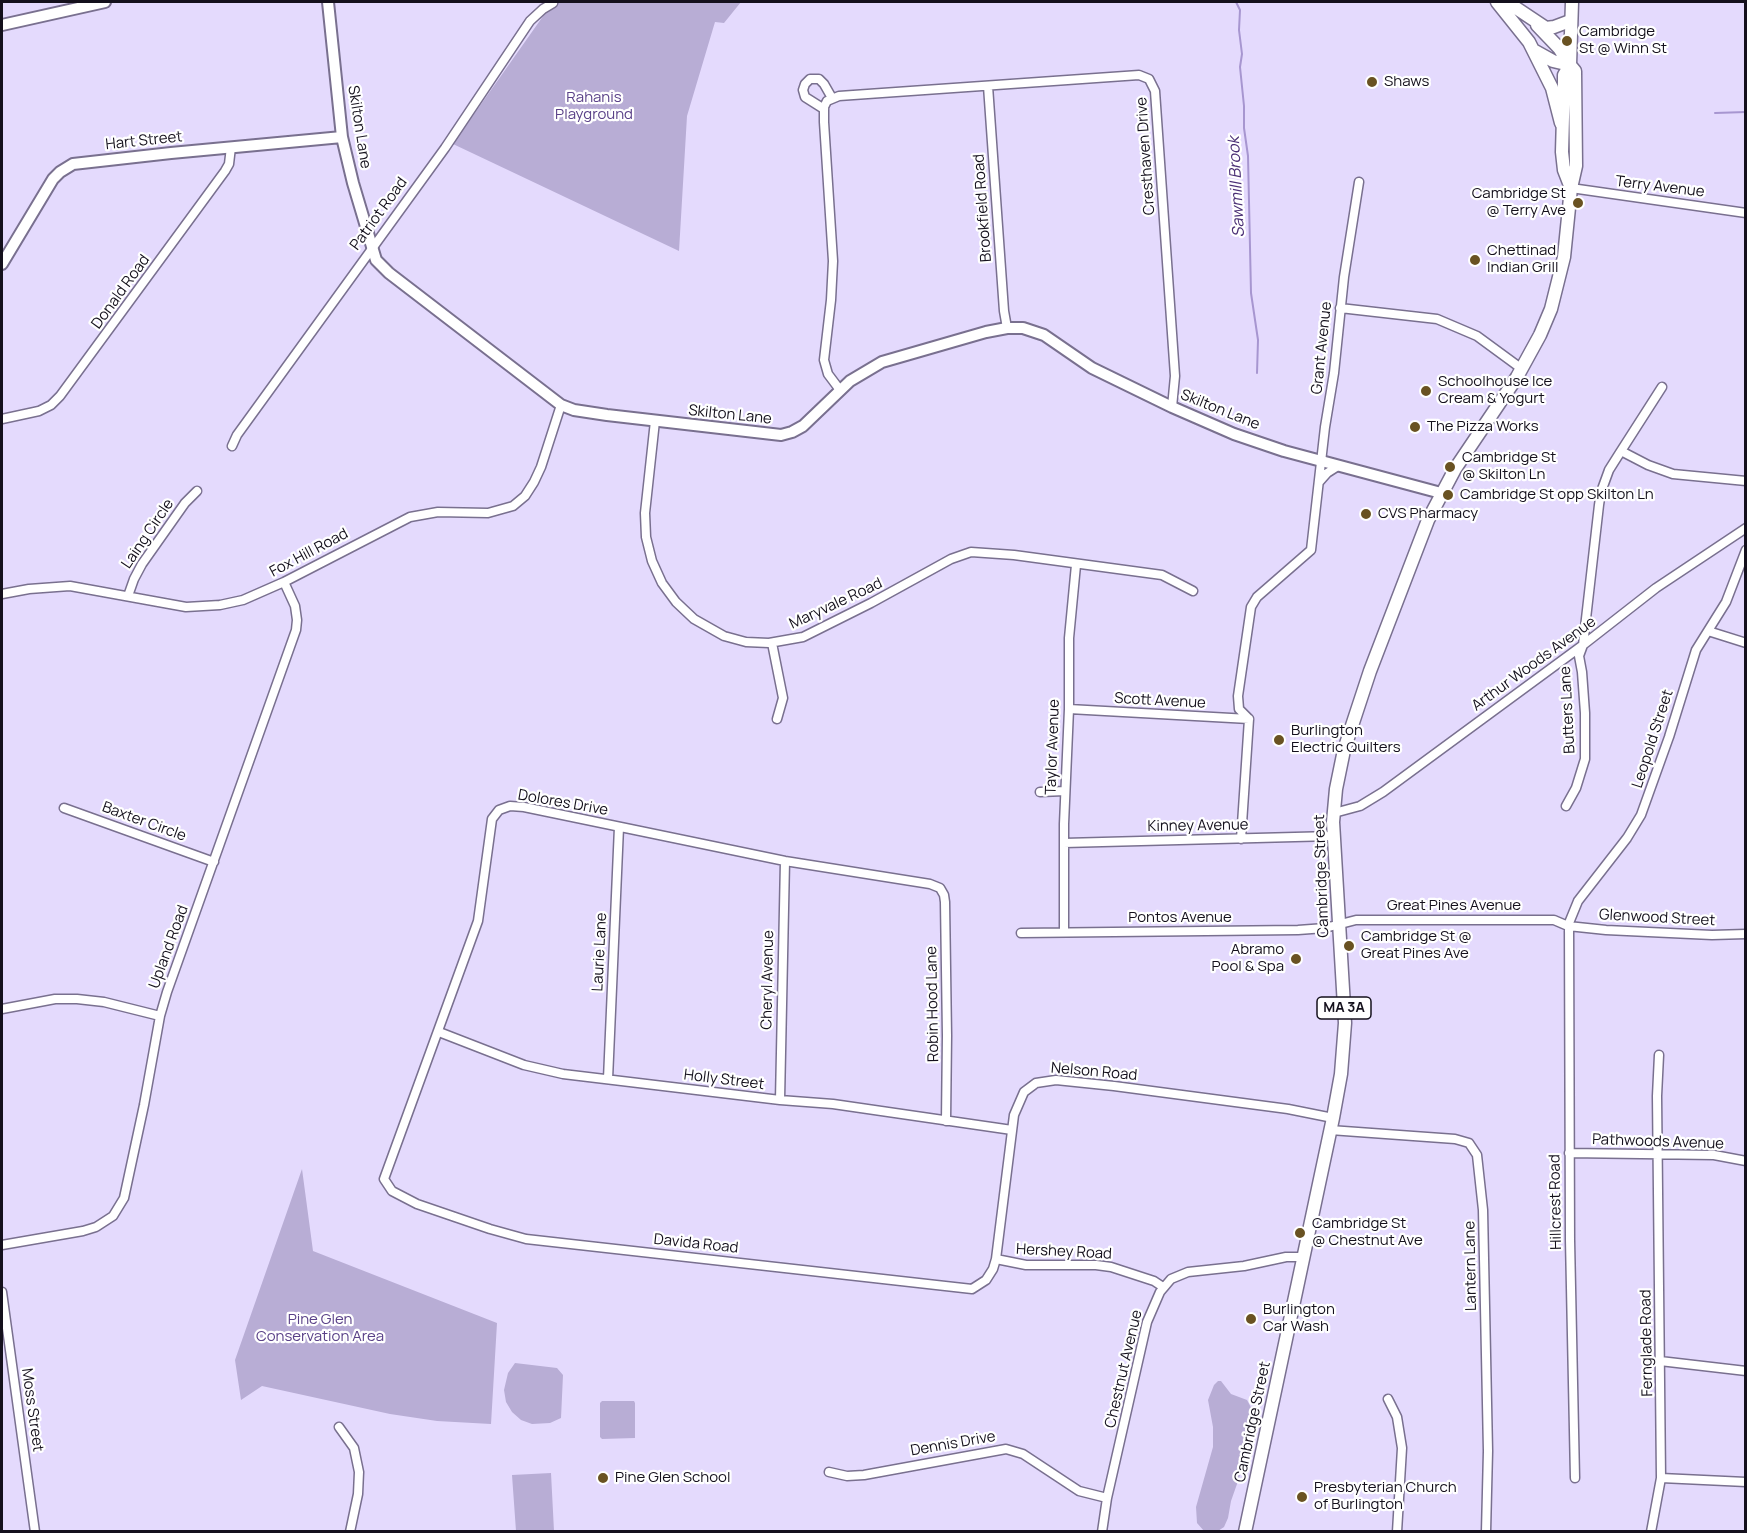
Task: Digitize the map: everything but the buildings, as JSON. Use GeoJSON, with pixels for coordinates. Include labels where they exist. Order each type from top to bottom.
{"type":"FeatureCollection","features":[{"type":"Feature","properties":{"kind":"main road"},"geometry":{"type":"LineString","coordinates":[[1497,2],[1534,51],[1552,88],[1563,133]]}},
{"type":"Feature","properties":{"kind":"main road"},"geometry":{"type":"LineString","coordinates":[[1507,2],[1534,22],[1559,48],[1570,65]]}},
{"type":"Feature","properties":{"kind":"main road","name":"Cambridge Street"},"geometry":{"type":"LineString","coordinates":[[1571,188],[1564,170],[1563,82],[1570,65],[1572,2]]}},
{"type":"Feature","properties":{"kind":"main road"},"geometry":{"type":"LineString","coordinates":[[1534,22],[1548,28],[1570,21]]}},
{"type":"Feature","properties":{"kind":"main road"},"geometry":{"type":"LineString","coordinates":[[1534,51],[1551,61],[1570,65]]}},
{"type":"Feature","properties":{"kind":"main road","name":"Cambridge Street"},"geometry":{"type":"LineString","coordinates":[[1245,1532],[1332,1124],[1344,1038],[1333,836],[1339,775],[1351,726],[1422,535],[1441,493],[1522,369],[1540,334],[1557,287],[1567,239],[1571,188],[1576,166],[1575,71],[1570,65]]}},
{"type":"Feature","properties":{"kind":"street"},"geometry":{"type":"LineString","coordinates":[[2,25],[105,2]]}},
{"type":"Feature","properties":{"kind":"street","name":"Skilton Lane"},"geometry":{"type":"LineString","coordinates":[[328,2],[342,137],[371,248],[377,262],[388,273],[561,405],[574,410],[655,422],[781,435],[803,426],[840,390],[863,372],[890,359],[1007,328],[1023,328],[1041,334],[1092,368],[1172,407],[1245,438],[1338,466],[1441,493]]}},
{"type":"Feature","properties":{"kind":"street","name":"Patriot Road"},"geometry":{"type":"LineString","coordinates":[[232,446],[237,435],[445,147],[531,21],[553,3]]}},
{"type":"Feature","properties":{"kind":"street","name":"Cresthaven Drive"},"geometry":{"type":"LineString","coordinates":[[832,98],[1139,75],[1148,78],[1153,84],[1175,376],[1172,407]]}},
{"type":"Feature","properties":{"kind":"street"},"geometry":{"type":"LineString","coordinates":[[824,109],[805,97],[803,90],[805,84],[812,79],[821,80],[832,98],[826,102],[824,109],[833,261],[824,360],[828,374],[840,390]]}},
{"type":"Feature","properties":{"kind":"street","name":"Brookfield Road"},"geometry":{"type":"LineString","coordinates":[[988,86],[1007,328]]}},
{"type":"Feature","properties":{"kind":"street","name":"Hart Street"},"geometry":{"type":"LineString","coordinates":[[2,264],[53,179],[69,166],[83,162],[342,137]]}},
{"type":"Feature","properties":{"kind":"street","name":"Donald Road"},"geometry":{"type":"LineString","coordinates":[[2,419],[39,411],[51,405],[60,396],[226,169],[231,147]]}},
{"type":"Feature","properties":{"kind":"street","name":"Grant Avenue"},"geometry":{"type":"LineString","coordinates":[[1249,719],[1239,709],[1238,696],[1251,607],[1257,597],[1311,550],[1340,308],[1359,182]]}},
{"type":"Feature","properties":{"kind":"street","name":"Terry Avenue"},"geometry":{"type":"LineString","coordinates":[[1571,188],[1746,213]]}},
{"type":"Feature","properties":{"kind":"street"},"geometry":{"type":"LineString","coordinates":[[1340,308],[1437,319],[1477,336],[1522,369]]}},
{"type":"Feature","properties":{"kind":"street","name":"Butters Lane"},"geometry":{"type":"LineString","coordinates":[[1566,806],[1576,788],[1585,759],[1585,713],[1579,656],[1583,645],[1601,492],[1621,451],[1662,387]]}},
{"type":"Feature","properties":{"kind":"street","name":"Fox Hill Road"},"geometry":{"type":"LineString","coordinates":[[2,594],[60,586],[81,587],[176,606],[211,606],[243,600],[284,582],[410,517],[438,513],[488,513],[505,510],[517,504],[531,489],[541,467],[561,405]]}},
{"type":"Feature","properties":{"kind":"street","name":"Maryvale Road"},"geometry":{"type":"LineString","coordinates":[[655,422],[645,503],[648,549],[659,577],[676,602],[704,626],[735,639],[772,643],[792,640],[813,633],[966,553],[989,553],[1163,575],[1193,591]]}},
{"type":"Feature","properties":{"kind":"street"},"geometry":{"type":"LineString","coordinates":[[1621,451],[1648,465],[1673,474],[1746,481]]}},
{"type":"Feature","properties":{"kind":"street"},"geometry":{"type":"LineString","coordinates":[[1319,483],[1327,473],[1338,466]]}},
{"type":"Feature","properties":{"kind":"street","name":"Laing Circle"},"geometry":{"type":"LineString","coordinates":[[128,596],[142,564],[185,503],[197,491]]}},
{"type":"Feature","properties":{"kind":"street","name":"Arthur Woods Avenue"},"geometry":{"type":"LineString","coordinates":[[1334,813],[1360,806],[1383,792],[1583,645],[1656,588],[1746,528]]}},
{"type":"Feature","properties":{"kind":"street","name":"Leopold Street"},"geometry":{"type":"LineString","coordinates":[[1568,926],[1570,916],[1578,901],[1621,846],[1641,815],[1696,650],[1726,602],[1746,550]]}},
{"type":"Feature","properties":{"kind":"street","name":"Taylor Avenue"},"geometry":{"type":"LineString","coordinates":[[1064,932],[1069,638],[1076,565]]}},
{"type":"Feature","properties":{"kind":"street","name":"Upland Road"},"geometry":{"type":"LineString","coordinates":[[2,1245],[92,1229],[109,1220],[126,1192],[160,1016],[167,992],[296,630],[295,606],[284,582]]}},
{"type":"Feature","properties":{"kind":"street"},"geometry":{"type":"LineString","coordinates":[[1708,631],[1746,643]]}},
{"type":"Feature","properties":{"kind":"street"},"geometry":{"type":"LineString","coordinates":[[772,643],[783,698],[777,719]]}},
{"type":"Feature","properties":{"kind":"street","name":"Scott Avenue"},"geometry":{"type":"LineString","coordinates":[[1069,709],[1249,719]]}},
{"type":"Feature","properties":{"kind":"street"},"geometry":{"type":"LineString","coordinates":[[1241,839],[1249,719]]}},
{"type":"Feature","properties":{"kind":"street"},"geometry":{"type":"LineString","coordinates":[[1040,792],[1065,791]]}},
{"type":"Feature","properties":{"kind":"street","name":"Dolores Drive"},"geometry":{"type":"LineString","coordinates":[[387,1185],[384,1174],[439,1032],[478,921],[491,824],[497,812],[502,808],[517,806],[785,861],[930,884],[941,889]]}},
{"type":"Feature","properties":{"kind":"street","name":"Baxter Circle"},"geometry":{"type":"LineString","coordinates":[[64,808],[214,862]]}},
{"type":"Feature","properties":{"kind":"street","name":"Laurie Lane"},"geometry":{"type":"LineString","coordinates":[[608,1079],[619,827]]}},
{"type":"Feature","properties":{"kind":"street","name":"Kinney Avenue"},"geometry":{"type":"LineString","coordinates":[[1064,843],[1333,836]]}},
{"type":"Feature","properties":{"kind":"street","name":"Cheryl Avenue"},"geometry":{"type":"LineString","coordinates":[[780,1100],[785,861]]}},
{"type":"Feature","properties":{"kind":"street","name":"Robin Hood Lane"},"geometry":{"type":"LineString","coordinates":[[941,889],[945,902],[946,1121]]}},
{"type":"Feature","properties":{"kind":"street","name":"Great Pines Avenue"},"geometry":{"type":"LineString","coordinates":[[1338,924],[1356,920],[1554,920],[1568,926]]}},
{"type":"Feature","properties":{"kind":"street","name":"Pontos Avenue"},"geometry":{"type":"LineString","coordinates":[[1021,933],[1298,930],[1338,924]]}},
{"type":"Feature","properties":{"kind":"street","name":"Glenwood Street"},"geometry":{"type":"LineString","coordinates":[[1568,926],[1688,934],[1746,934]]}},
{"type":"Feature","properties":{"kind":"street","name":"Hillcrest Road"},"geometry":{"type":"LineString","coordinates":[[1568,926],[1569,1153],[1575,1478]]}},
{"type":"Feature","properties":{"kind":"street"},"geometry":{"type":"LineString","coordinates":[[2,1009],[55,999],[77,999],[104,1002],[160,1016]]}},
{"type":"Feature","properties":{"kind":"street","name":"Holly Street"},"geometry":{"type":"LineString","coordinates":[[439,1032],[524,1065],[563,1074],[780,1100],[833,1104],[1012,1130]]}},
{"type":"Feature","properties":{"kind":"street","name":"Fernglade Road"},"geometry":{"type":"LineString","coordinates":[[1651,1532],[1661,1478],[1659,1055]]}},
{"type":"Feature","properties":{"kind":"street","name":"Nelson Road"},"geometry":{"type":"LineString","coordinates":[[996,1259],[1016,1108],[1023,1092],[1036,1083],[1051,1080],[1243,1103],[1332,1124]]}},
{"type":"Feature","properties":{"kind":"street","name":"Lantern Lane"},"geometry":{"type":"LineString","coordinates":[[1332,1124],[1464,1140],[1472,1146],[1477,1155],[1483,1210],[1488,1451],[1486,1532]]}},
{"type":"Feature","properties":{"kind":"street","name":"Pathwoods Avenue"},"geometry":{"type":"LineString","coordinates":[[1569,1153],[1714,1155],[1746,1161]]}},
{"type":"Feature","properties":{"kind":"street","name":"Davida Road"},"geometry":{"type":"LineString","coordinates":[[387,1185],[397,1195],[490,1229],[526,1239],[561,1244],[970,1289],[978,1287],[986,1280],[996,1259]]}},
{"type":"Feature","properties":{"kind":"street"},"geometry":{"type":"LineString","coordinates":[[1163,1287],[1173,1278],[1188,1272],[1244,1266],[1286,1257],[1303,1257]]}},
{"type":"Feature","properties":{"kind":"street","name":"Hershey Road"},"geometry":{"type":"LineString","coordinates":[[996,1259],[1026,1265],[1111,1267],[1154,1281],[1163,1287]]}},
{"type":"Feature","properties":{"kind":"street","name":"Chestnut Avenue"},"geometry":{"type":"LineString","coordinates":[[1102,1532],[1107,1498],[1149,1315],[1163,1287]]}},
{"type":"Feature","properties":{"kind":"street","name":"Moss Street"},"geometry":{"type":"LineString","coordinates":[[2,1292],[35,1532]]}},
{"type":"Feature","properties":{"kind":"street"},"geometry":{"type":"LineString","coordinates":[[1660,1361],[1746,1371]]}},
{"type":"Feature","properties":{"kind":"street"},"geometry":{"type":"LineString","coordinates":[[1388,1400],[1397,1417],[1402,1448],[1397,1532]]}},
{"type":"Feature","properties":{"kind":"street"},"geometry":{"type":"LineString","coordinates":[[339,1427],[354,1448],[359,1472],[358,1494],[350,1532]]}},
{"type":"Feature","properties":{"kind":"street","name":"Dennis Drive"},"geometry":{"type":"LineString","coordinates":[[829,1472],[849,1476],[864,1475],[1006,1449],[1023,1454],[1079,1491],[1107,1498]]}},
{"type":"Feature","properties":{"kind":"street"},"geometry":{"type":"LineString","coordinates":[[1661,1478],[1746,1482]]}},
{"type":"Feature","properties":{"kind":"green space","name":"Rahanis Playground"},"geometry":{"type":"Polygon","coordinates":[[[553,2],[741,2],[724,23],[715,22],[687,116],[679,251],[453,144],[553,2]]]}},
{"type":"Feature","properties":{"kind":"green space","name":"Pine Glen Conservation Area"},"geometry":{"type":"Polygon","coordinates":[[[302,1169],[313,1251],[497,1323],[491,1424],[437,1421],[390,1414],[262,1386],[241,1400],[235,1360],[302,1169]]]}},
{"type":"Feature","properties":{"kind":"green space"},"geometry":{"type":"Polygon","coordinates":[[[515,1363],[557,1368],[563,1375],[561,1418],[550,1423],[532,1424],[521,1420],[512,1412],[506,1402],[504,1390],[508,1373],[515,1363]]]}},
{"type":"Feature","properties":{"kind":"green space"},"geometry":{"type":"Polygon","coordinates":[[[1218,1381],[1221,1381],[1231,1394],[1247,1400],[1255,1415],[1228,1518],[1224,1527],[1218,1531],[1204,1531],[1197,1523],[1196,1507],[1213,1447],[1213,1427],[1208,1400],[1218,1381]]]}},
{"type":"Feature","properties":{"kind":"green space"},"geometry":{"type":"Polygon","coordinates":[[[602,1401],[634,1401],[635,1438],[602,1439],[600,1437],[600,1403],[602,1401]]]}},
{"type":"Feature","properties":{"kind":"green space"},"geometry":{"type":"Polygon","coordinates":[[[551,1473],[554,1531],[516,1531],[512,1475],[551,1473]]]}},
{"type":"Feature","properties":{"kind":"waterway","name":"Sawmill Brook"},"geometry":{"type":"LineString","coordinates":[[1236,2],[1240,10],[1239,30],[1242,54],[1240,67],[1248,156],[1251,293],[1258,340],[1257,373]]}},
{"type":"Feature","properties":{"kind":"waterway"},"geometry":{"type":"LineString","coordinates":[[1715,113],[1746,112]]}},
{"type":"Feature","properties":{"kind":"place","name":"Cambridge St @ Winn St"},"geometry":{"type":"Point","coordinates":[1567,41]}},
{"type":"Feature","properties":{"kind":"place","name":"Shaws"},"geometry":{"type":"Point","coordinates":[1372,82]}},
{"type":"Feature","properties":{"kind":"place","name":"Cambridge St @ Terry Ave"},"geometry":{"type":"Point","coordinates":[1578,203]}},
{"type":"Feature","properties":{"kind":"place","name":"Chettinad Indian Grill"},"geometry":{"type":"Point","coordinates":[1475,260]}},
{"type":"Feature","properties":{"kind":"place","name":"Schoolhouse Ice Cream & Yogurt"},"geometry":{"type":"Point","coordinates":[1426,391]}},
{"type":"Feature","properties":{"kind":"place","name":"The Pizza Works"},"geometry":{"type":"Point","coordinates":[1415,427]}},
{"type":"Feature","properties":{"kind":"place","name":"Cambridge St @ Skilton Ln"},"geometry":{"type":"Point","coordinates":[1450,467]}},
{"type":"Feature","properties":{"kind":"place","name":"Cambridge St opp Skilton Ln"},"geometry":{"type":"Point","coordinates":[1448,495]}},
{"type":"Feature","properties":{"kind":"place","name":"CVS Pharmacy"},"geometry":{"type":"Point","coordinates":[1366,514]}},
{"type":"Feature","properties":{"kind":"place","name":"Burlington Electric Quilters"},"geometry":{"type":"Point","coordinates":[1279,740]}},
{"type":"Feature","properties":{"kind":"place","name":"Cambridge St @ Great Pines Ave"},"geometry":{"type":"Point","coordinates":[1349,946]}},
{"type":"Feature","properties":{"kind":"place","name":"Abramo Pool & Spa"},"geometry":{"type":"Point","coordinates":[1296,959]}},
{"type":"Feature","properties":{"kind":"place","name":"Cambridge St @ Chestnut Ave"},"geometry":{"type":"Point","coordinates":[1300,1233]}},
{"type":"Feature","properties":{"kind":"place","name":"Burlington Car Wash"},"geometry":{"type":"Point","coordinates":[1251,1319]}},
{"type":"Feature","properties":{"kind":"place","name":"Pine Glen School"},"geometry":{"type":"Point","coordinates":[603,1478]}},
{"type":"Feature","properties":{"kind":"place","name":"Presbyterian Church of Burlington"},"geometry":{"type":"Point","coordinates":[1302,1497]}}]}
